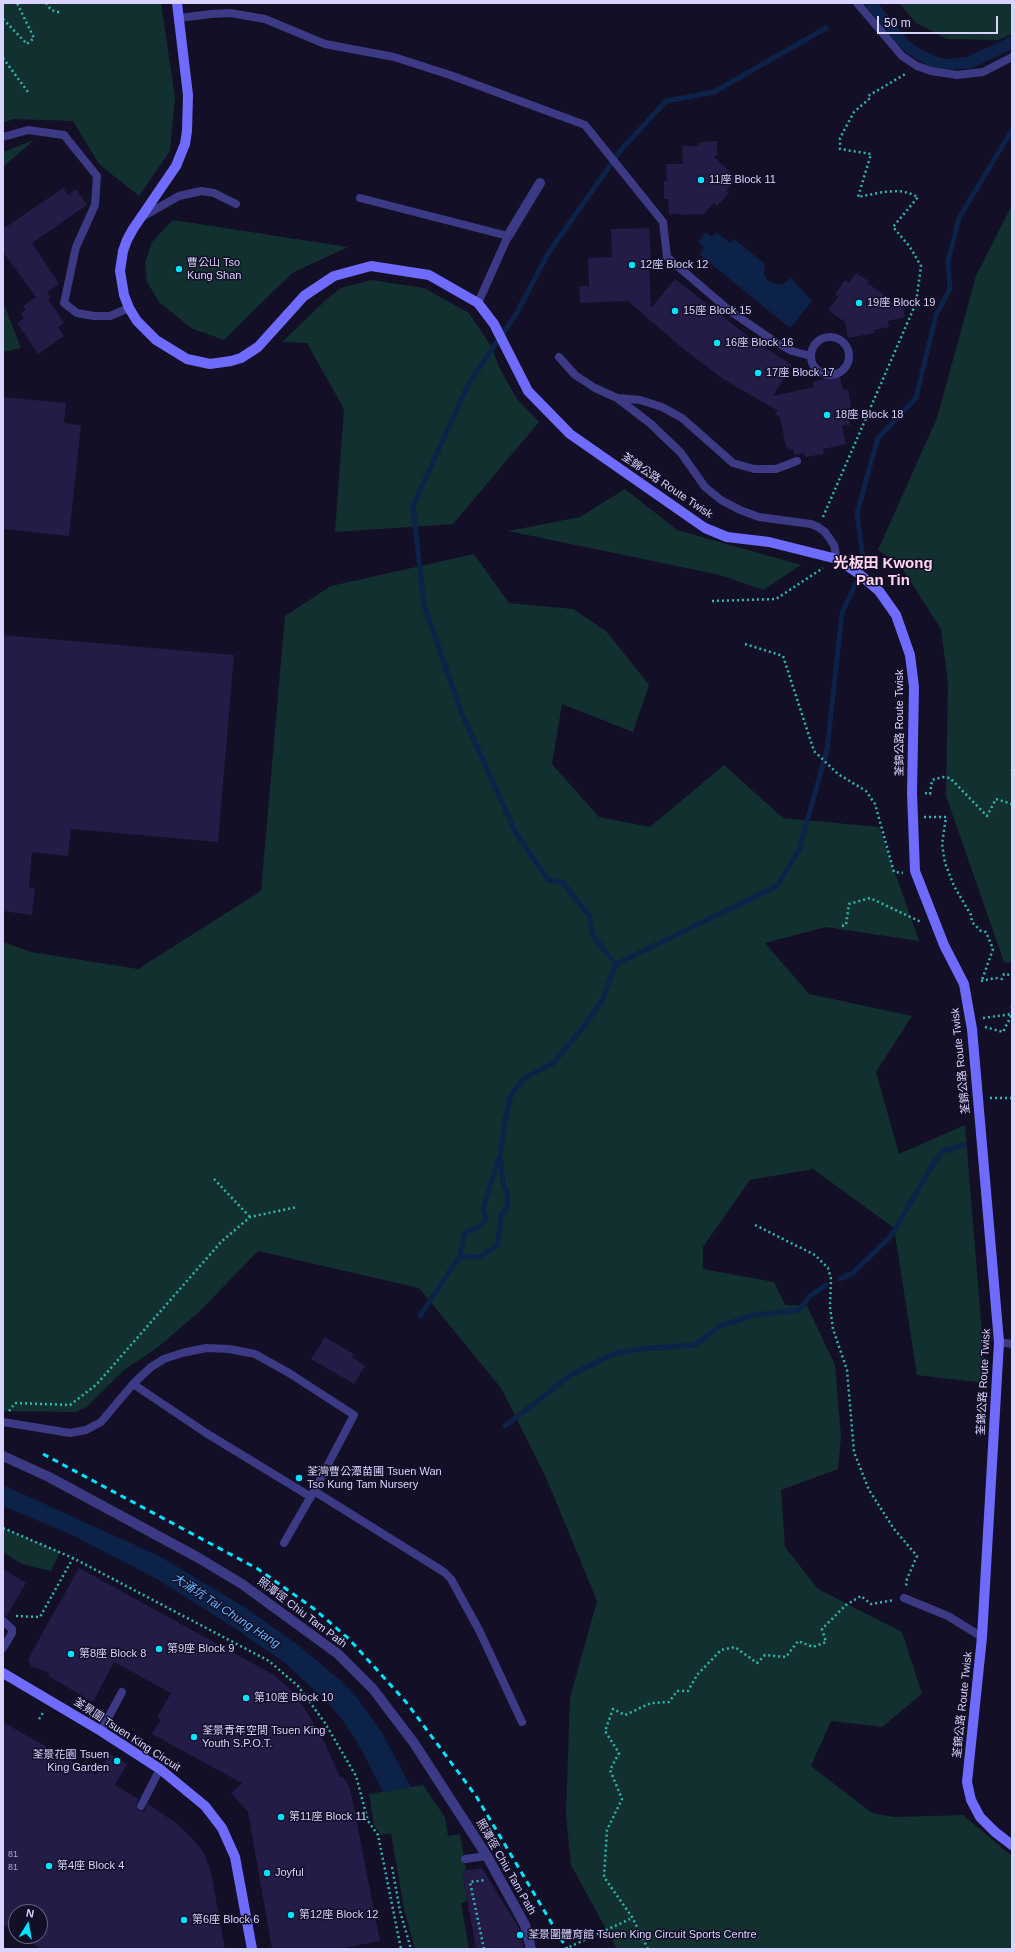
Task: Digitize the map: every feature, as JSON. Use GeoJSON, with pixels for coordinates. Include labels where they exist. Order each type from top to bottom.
{"type":"FeatureCollection","features":[{"type":"Feature","properties":{"kind":"main road","name":"荃錦公路 Route Twisk"},"geometry":{"type":"LineString","coordinates":[[177,3],[188,95],[187,131],[185,144],[176,166],[139,219],[127,240],[121,261],[121,283],[129,308],[145,331],[166,348],[187,359],[210,364],[231,361],[250,353],[266,340],[287,313],[304,296],[324,281],[352,270],[371,266],[429,275],[478,303],[494,324],[512,363],[528,391],[570,434],[706,528],[726,537],[769,542],[836,559],[858,573],[879,591],[896,615],[910,655],[914,687],[912,793],[914,816],[914,857],[916,871],[938,930],[964,984],[971,1022],[999,1342],[982,1637],[968,1771],[968,1790],[971,1800],[980,1817],[995,1832],[1012,1845]]}},
{"type":"Feature","properties":{"kind":"main road","name":"荃景圍 Tsuen King Circuit"},"geometry":{"type":"LineString","coordinates":[[3,1673],[101,1731],[160,1769],[205,1806],[222,1828],[235,1857],[252,1949]]}},
{"type":"Feature","properties":{"kind":"street"},"geometry":{"type":"LineString","coordinates":[[508,236],[540,183]]}},
{"type":"Feature","properties":{"kind":"street","name":"照潭徑 Chiu Tam Path"},"geometry":{"type":"LineString","coordinates":[[3,1456],[49,1477],[197,1557],[242,1584],[338,1654],[373,1689],[414,1743],[487,1856],[526,1925],[531,1949]]}},
{"type":"Feature","properties":{"kind":"lane"},"geometry":{"type":"LineString","coordinates":[[857,3],[902,56],[917,66],[944,74],[971,74],[983,72],[1012,57]]}},
{"type":"Feature","properties":{"kind":"lane"},"geometry":{"type":"LineString","coordinates":[[179,18],[211,14],[230,14],[265,19],[325,44],[394,57],[450,75],[585,125],[663,222],[666,257],[730,311],[774,341],[792,351],[811,356]]}},
{"type":"Feature","properties":{"kind":"lane"},"geometry":{"type":"LineString","coordinates":[[3,137],[28,130],[64,134],[97,176],[95,205],[72,246],[64,303],[77,313],[94,316],[110,316],[129,308]]}},
{"type":"Feature","properties":{"kind":"lane"},"geometry":{"type":"LineString","coordinates":[[139,219],[170,201],[194,192],[214,193],[236,204]]}},
{"type":"Feature","properties":{"kind":"lane"},"geometry":{"type":"LineString","coordinates":[[360,198],[508,236],[478,303]]}},
{"type":"Feature","properties":{"kind":"lane"},"geometry":{"type":"LineString","coordinates":[[827,337],[834,338],[845,344],[849,356],[844,369],[833,375],[820,372],[815,368],[811,356],[816,344],[827,337]]}},
{"type":"Feature","properties":{"kind":"lane"},"geometry":{"type":"LineString","coordinates":[[559,357],[575,375],[595,388],[617,398],[651,424],[680,453],[705,487],[721,500],[740,510],[759,517],[812,524],[818,527],[825,532],[834,544],[836,559]]}},
{"type":"Feature","properties":{"kind":"lane"},"geometry":{"type":"LineString","coordinates":[[617,398],[640,400],[662,407],[682,418],[733,463],[754,469],[776,469],[797,461]]}},
{"type":"Feature","properties":{"kind":"lane"},"geometry":{"type":"LineString","coordinates":[[999,1342],[1012,1344]]}},
{"type":"Feature","properties":{"kind":"lane"},"geometry":{"type":"LineString","coordinates":[[3,1422],[70,1433],[86,1430],[101,1422],[133,1384],[151,1367],[164,1359],[182,1353],[206,1348],[229,1349],[255,1354],[289,1373],[354,1415],[313,1494],[284,1543]]}},
{"type":"Feature","properties":{"kind":"lane"},"geometry":{"type":"LineString","coordinates":[[133,1384],[206,1433],[313,1494],[444,1572],[451,1580],[479,1630],[522,1722]]}},
{"type":"Feature","properties":{"kind":"lane"},"geometry":{"type":"LineString","coordinates":[[904,1598],[948,1616],[982,1637]]}},
{"type":"Feature","properties":{"kind":"lane"},"geometry":{"type":"LineString","coordinates":[[3,1648],[12,1633],[12,1629],[5,1623]]}},
{"type":"Feature","properties":{"kind":"lane"},"geometry":{"type":"LineString","coordinates":[[101,1731],[122,1692]]}},
{"type":"Feature","properties":{"kind":"lane"},"geometry":{"type":"LineString","coordinates":[[141,1806],[160,1769]]}},
{"type":"Feature","properties":{"kind":"lane"},"geometry":{"type":"LineString","coordinates":[[465,1859],[487,1856]]}},
{"type":"Feature","properties":{"kind":"path"},"geometry":{"type":"LineString","coordinates":[[3,19],[27,44],[34,38],[17,3]]}},
{"type":"Feature","properties":{"kind":"path"},"geometry":{"type":"LineString","coordinates":[[46,3],[50,10],[62,13]]}},
{"type":"Feature","properties":{"kind":"path"},"geometry":{"type":"LineString","coordinates":[[3,58],[28,92]]}},
{"type":"Feature","properties":{"kind":"path"},"geometry":{"type":"LineString","coordinates":[[818,527],[916,303],[921,266],[910,248],[893,227],[918,197],[899,191],[883,192],[858,197],[871,154],[840,149],[840,138],[848,126],[854,112],[869,98],[868,96],[890,84],[917,66]]}},
{"type":"Feature","properties":{"kind":"path"},"geometry":{"type":"LineString","coordinates":[[712,601],[776,599],[836,559]]}},
{"type":"Feature","properties":{"kind":"path"},"geometry":{"type":"LineString","coordinates":[[745,644],[783,656],[814,751],[838,774],[866,791],[875,804],[894,872],[899,874],[916,871]]}},
{"type":"Feature","properties":{"kind":"path"},"geometry":{"type":"LineString","coordinates":[[912,793],[930,794],[932,780],[943,777],[950,778],[987,816],[996,799],[1012,804]]}},
{"type":"Feature","properties":{"kind":"path"},"geometry":{"type":"LineString","coordinates":[[914,816],[946,817],[942,844],[945,863],[954,886],[971,915],[972,922],[981,931],[986,932],[993,949],[982,980]]}},
{"type":"Feature","properties":{"kind":"path"},"geometry":{"type":"LineString","coordinates":[[842,926],[846,925],[849,904],[870,898],[938,930]]}},
{"type":"Feature","properties":{"kind":"path"},"geometry":{"type":"LineString","coordinates":[[964,984],[995,978],[1002,979],[1004,974],[1012,976]]}},
{"type":"Feature","properties":{"kind":"path"},"geometry":{"type":"LineString","coordinates":[[1012,1006],[1012,1014]]}},
{"type":"Feature","properties":{"kind":"path"},"geometry":{"type":"LineString","coordinates":[[1012,1014],[1003,1032],[971,1022],[1012,1014]]}},
{"type":"Feature","properties":{"kind":"path"},"geometry":{"type":"LineString","coordinates":[[978,1099],[999,1096],[1012,1098]]}},
{"type":"Feature","properties":{"kind":"path"},"geometry":{"type":"LineString","coordinates":[[214,1179],[250,1217]]}},
{"type":"Feature","properties":{"kind":"path"},"geometry":{"type":"LineString","coordinates":[[7,1414],[15,1403],[70,1405],[96,1385],[221,1242],[250,1217],[297,1207]]}},
{"type":"Feature","properties":{"kind":"path"},"geometry":{"type":"LineString","coordinates":[[648,1949],[631,1918],[604,1877],[607,1830],[622,1799],[610,1770],[619,1753],[605,1731],[613,1709],[625,1715],[651,1703],[669,1702],[677,1691],[688,1691],[697,1675],[721,1650],[735,1647],[757,1663],[765,1655],[786,1657],[798,1641],[813,1647],[826,1642],[822,1629],[846,1605],[862,1596],[872,1604],[904,1598],[907,1579],[917,1556],[894,1529],[869,1490],[854,1452],[847,1370],[833,1330],[830,1307],[831,1279],[828,1268],[815,1255],[755,1225]]}},
{"type":"Feature","properties":{"kind":"path"},"geometry":{"type":"LineString","coordinates":[[3,1528],[73,1558],[269,1662],[298,1686],[325,1723],[356,1776],[368,1821],[378,1835],[401,1949]]}},
{"type":"Feature","properties":{"kind":"path"},"geometry":{"type":"LineString","coordinates":[[5,1623],[12,1616],[40,1617],[73,1558]]}},
{"type":"Feature","properties":{"kind":"path"},"geometry":{"type":"LineString","coordinates":[[392,1867],[400,1911],[411,1949]]}},
{"type":"Feature","properties":{"kind":"path"},"geometry":{"type":"LineString","coordinates":[[484,1949],[470,1882],[485,1880],[490,1886]]}},
{"type":"Feature","properties":{"kind":"path"},"geometry":{"type":"LineString","coordinates":[[565,1949],[631,1918]]}},
{"type":"Feature","properties":{"kind":"green space"},"geometry":{"type":"Polygon","coordinates":[[[3,3],[161,3],[175,97],[170,151],[139,196],[99,164],[73,121],[13,119],[3,123],[3,3]]]}},
{"type":"Feature","properties":{"kind":"green space"},"geometry":{"type":"Polygon","coordinates":[[[899,3],[1012,3],[1012,34],[998,40],[947,39],[916,23],[899,3]]]}},
{"type":"Feature","properties":{"kind":"green space"},"geometry":{"type":"Polygon","coordinates":[[[34,140],[3,167],[3,152],[34,140]]]}},
{"type":"Feature","properties":{"kind":"green space"},"geometry":{"type":"Polygon","coordinates":[[[1012,205],[1012,963],[1004,962],[946,796],[948,683],[941,629],[900,565],[878,550],[937,418],[976,276],[1012,205]]]}},
{"type":"Feature","properties":{"kind":"green space"},"geometry":{"type":"Polygon","coordinates":[[[173,220],[348,247],[292,273],[224,340],[191,328],[159,302],[147,282],[145,263],[152,242],[173,220]]]}},
{"type":"Feature","properties":{"kind":"green space"},"geometry":{"type":"Polygon","coordinates":[[[372,280],[424,288],[469,313],[491,346],[500,369],[517,399],[539,422],[453,524],[335,532],[344,409],[307,343],[282,342],[328,298],[341,288],[372,280]]]}},
{"type":"Feature","properties":{"kind":"green space"},"geometry":{"type":"Polygon","coordinates":[[[3,302],[21,348],[3,352],[3,302]]]}},
{"type":"Feature","properties":{"kind":"green space"},"geometry":{"type":"Polygon","coordinates":[[[625,489],[677,530],[801,565],[763,590],[720,575],[508,531],[580,517],[625,489]]]}},
{"type":"Feature","properties":{"kind":"green space"},"geometry":{"type":"Polygon","coordinates":[[[474,554],[509,603],[573,609],[606,631],[649,685],[633,732],[562,704],[552,764],[599,817],[650,827],[724,765],[783,818],[879,827],[919,941],[826,927],[765,943],[809,994],[912,1016],[876,1072],[899,1154],[965,1125],[986,1383],[917,1375],[894,1228],[813,1169],[750,1180],[703,1247],[703,1269],[774,1282],[785,1305],[807,1306],[835,1365],[841,1436],[838,1469],[781,1490],[785,1547],[818,1589],[902,1632],[922,1694],[882,1727],[831,1721],[811,1766],[872,1813],[894,1817],[963,1815],[1012,1856],[1012,1949],[617,1949],[571,1865],[566,1815],[570,1698],[597,1601],[547,1480],[501,1388],[419,1288],[258,1251],[199,1312],[157,1348],[124,1370],[87,1407],[76,1412],[3,1411],[3,942],[31,952],[138,969],[261,891],[285,616],[331,586],[474,554]]]}},
{"type":"Feature","properties":{"kind":"green space"},"geometry":{"type":"Polygon","coordinates":[[[3,1528],[60,1552],[51,1571],[22,1564],[3,1552],[3,1528]]]}},
{"type":"Feature","properties":{"kind":"green space"},"geometry":{"type":"Polygon","coordinates":[[[423,1785],[445,1817],[448,1836],[460,1834],[466,1870],[462,1871],[467,1901],[461,1903],[469,1949],[415,1949],[404,1909],[391,1833],[381,1835],[374,1825],[369,1794],[423,1785]]]}},
{"type":"Feature","properties":{"kind":"water"},"geometry":{"type":"Polygon","coordinates":[[[863,3],[878,3],[908,40],[922,50],[937,57],[947,59],[967,57],[1012,36],[1012,49],[972,68],[945,70],[928,66],[907,53],[897,44],[863,3]]]}},
{"type":"Feature","properties":{"kind":"water"},"geometry":{"type":"Polygon","coordinates":[[[706,232],[712,237],[716,232],[731,243],[734,239],[765,264],[764,275],[769,282],[782,285],[791,278],[812,301],[790,328],[699,254],[704,247],[698,242],[706,232]]]}},
{"type":"Feature","properties":{"kind":"water","name":"大涌坑 Tai Chung Hang"},"geometry":{"type":"Polygon","coordinates":[[[3,1485],[159,1556],[241,1605],[294,1642],[339,1679],[355,1695],[381,1731],[411,1787],[383,1792],[361,1749],[344,1722],[331,1706],[285,1663],[236,1629],[157,1579],[72,1535],[3,1506],[3,1485]]]}},
{"type":"Feature","properties":{"kind":"building","name":"11座 Block 11"},"geometry":{"type":"Polygon","coordinates":[[[717,141],[717,156],[713,156],[737,178],[726,191],[729,193],[717,206],[714,203],[704,214],[669,214],[668,199],[664,199],[664,181],[667,181],[666,164],[683,164],[682,146],[699,146],[699,142],[717,141]]]}},
{"type":"Feature","properties":{"kind":"building"},"geometry":{"type":"Polygon","coordinates":[[[63,188],[68,195],[76,189],[87,205],[32,243],[59,284],[47,292],[51,297],[48,299],[64,323],[58,327],[64,336],[38,354],[17,323],[24,318],[21,313],[26,310],[23,306],[36,297],[3,252],[3,229],[63,188]]]}},
{"type":"Feature","properties":{"kind":"building"},"geometry":{"type":"Polygon","coordinates":[[[649,228],[651,308],[675,279],[753,340],[792,365],[773,396],[814,387],[813,382],[839,373],[843,390],[848,389],[851,407],[847,408],[850,425],[842,426],[846,444],[823,449],[824,454],[805,457],[804,453],[794,455],[793,449],[789,450],[788,446],[786,447],[780,417],[775,414],[778,411],[723,379],[681,347],[628,301],[580,303],[579,286],[589,286],[588,258],[612,257],[611,229],[649,228]]]}},
{"type":"Feature","properties":{"kind":"building","name":"19座 Block 19"},"geometry":{"type":"Polygon","coordinates":[[[856,273],[869,281],[867,283],[883,294],[885,304],[902,301],[905,317],[888,321],[889,327],[874,330],[875,333],[848,338],[845,322],[828,310],[839,296],[835,294],[845,280],[849,283],[856,273]]]}},
{"type":"Feature","properties":{"kind":"building"},"geometry":{"type":"Polygon","coordinates":[[[3,397],[66,403],[64,423],[81,425],[69,536],[3,529],[3,397]]]}},
{"type":"Feature","properties":{"kind":"building"},"geometry":{"type":"Polygon","coordinates":[[[3,635],[234,655],[218,842],[71,829],[68,856],[32,852],[29,887],[35,888],[32,915],[3,911],[3,635]]]}},
{"type":"Feature","properties":{"kind":"building"},"geometry":{"type":"Polygon","coordinates":[[[325,1337],[354,1354],[352,1357],[365,1366],[354,1384],[311,1359],[325,1337]]]}},
{"type":"Feature","properties":{"kind":"building"},"geometry":{"type":"Polygon","coordinates":[[[79,1568],[274,1675],[289,1688],[305,1709],[322,1737],[340,1777],[344,1778],[350,1788],[380,1941],[339,1949],[272,1949],[248,1812],[231,1793],[242,1783],[152,1734],[161,1719],[157,1717],[171,1693],[114,1662],[93,1702],[48,1676],[49,1673],[31,1666],[28,1659],[79,1568]]]}},
{"type":"Feature","properties":{"kind":"building"},"geometry":{"type":"Polygon","coordinates":[[[3,1569],[26,1583],[6,1617],[3,1616],[3,1569]]]}},
{"type":"Feature","properties":{"kind":"building"},"geometry":{"type":"Polygon","coordinates":[[[3,1722],[96,1775],[110,1754],[127,1764],[115,1785],[138,1799],[136,1806],[138,1811],[144,1811],[148,1804],[176,1823],[192,1838],[204,1853],[211,1872],[225,1949],[41,1949],[34,1944],[48,1944],[48,1904],[8,1904],[8,1927],[3,1925],[3,1722]]]}},
{"type":"Feature","properties":{"kind":"building"},"geometry":{"type":"Polygon","coordinates":[[[482,1868],[519,1928],[524,1949],[476,1949],[462,1871],[482,1868]]]}},
{"type":"Feature","properties":{"kind":"waterway"},"geometry":{"type":"LineString","coordinates":[[616,964],[593,936],[590,917],[563,883],[548,880],[516,833],[462,714],[424,605],[413,506],[469,383],[516,314],[549,252],[621,150],[666,101],[714,92],[826,28]]}},
{"type":"Feature","properties":{"kind":"waterway"},"geometry":{"type":"LineString","coordinates":[[420,1316],[459,1257],[479,1257],[498,1245],[501,1216],[508,1206],[507,1193],[503,1184],[500,1155],[505,1120],[511,1095],[524,1078],[552,1064],[583,1028],[603,999],[616,964],[777,886],[799,850],[827,750],[842,613],[864,566],[857,513],[878,438],[916,398],[936,315],[950,289],[948,262],[959,218],[1012,130]]}},
{"type":"Feature","properties":{"kind":"waterway"},"geometry":{"type":"LineString","coordinates":[[840,1279],[853,1273],[891,1236],[933,1164],[943,1151],[964,1145]]}},
{"type":"Feature","properties":{"kind":"waterway"},"geometry":{"type":"LineString","coordinates":[[459,1257],[465,1233],[477,1228],[486,1220],[483,1209],[499,1157]]}},
{"type":"Feature","properties":{"kind":"waterway"},"geometry":{"type":"LineString","coordinates":[[505,1426],[571,1375],[613,1354],[641,1349],[695,1345],[720,1326],[754,1315],[799,1310],[810,1296],[826,1285]]}},
{"type":"Feature","properties":{"kind":"railway"},"geometry":{"type":"LineString","coordinates":[[43,1454],[258,1569],[313,1608],[349,1639],[406,1702],[476,1796],[567,1949]]}},
{"type":"Feature","properties":{"kind":"place","name":"11座 Block 11"},"geometry":{"type":"Point","coordinates":[701,180]}},
{"type":"Feature","properties":{"kind":"place","name":"12座 Block 12"},"geometry":{"type":"Point","coordinates":[632,265]}},
{"type":"Feature","properties":{"kind":"place","name":"曹公山 Tso Kung Shan"},"geometry":{"type":"Point","coordinates":[179,269]}},
{"type":"Feature","properties":{"kind":"place","name":"19座 Block 19"},"geometry":{"type":"Point","coordinates":[859,303]}},
{"type":"Feature","properties":{"kind":"place","name":"15座 Block 15"},"geometry":{"type":"Point","coordinates":[675,311]}},
{"type":"Feature","properties":{"kind":"place","name":"16座 Block 16"},"geometry":{"type":"Point","coordinates":[717,343]}},
{"type":"Feature","properties":{"kind":"place","name":"17座 Block 17"},"geometry":{"type":"Point","coordinates":[758,373]}},
{"type":"Feature","properties":{"kind":"place","name":"18座 Block 18"},"geometry":{"type":"Point","coordinates":[827,415]}},
{"type":"Feature","properties":{"kind":"place","name":"荃灣曹公潭苗圃 Tsuen Wan Tso Kung Tam Nursery"},"geometry":{"type":"Point","coordinates":[299,1478]}},
{"type":"Feature","properties":{"kind":"place","name":"第9座 Block 9"},"geometry":{"type":"Point","coordinates":[159,1649]}},
{"type":"Feature","properties":{"kind":"place","name":"第8座 Block 8"},"geometry":{"type":"Point","coordinates":[71,1654]}},
{"type":"Feature","properties":{"kind":"place","name":"第10座 Block 10"},"geometry":{"type":"Point","coordinates":[246,1698]}},
{"type":"Feature","properties":{"kind":"place","name":"荃景青年空間 Tsuen King Youth S.P.O.T."},"geometry":{"type":"Point","coordinates":[194,1737]}},
{"type":"Feature","properties":{"kind":"place","name":"荃景花園 Tsuen King Garden"},"geometry":{"type":"Point","coordinates":[117,1761]}},
{"type":"Feature","properties":{"kind":"place","name":"第11座 Block 11"},"geometry":{"type":"Point","coordinates":[281,1817]}},
{"type":"Feature","properties":{"kind":"place","name":"第4座 Block 4"},"geometry":{"type":"Point","coordinates":[49,1866]}},
{"type":"Feature","properties":{"kind":"place","name":"Joyful"},"geometry":{"type":"Point","coordinates":[267,1873]}},
{"type":"Feature","properties":{"kind":"place","name":"第12座 Block 12"},"geometry":{"type":"Point","coordinates":[291,1915]}},
{"type":"Feature","properties":{"kind":"place","name":"第6座 Block 6"},"geometry":{"type":"Point","coordinates":[184,1920]}},
{"type":"Feature","properties":{"kind":"place","name":"荃景圍體育館 Tsuen King Circuit Sports Centre"},"geometry":{"type":"Point","coordinates":[520,1935]}},
{"type":"Feature","properties":{"kind":"district","name":"光板田 Kwong Pan Tin"},"geometry":{"type":"Point","coordinates":[883,572]}}]}
